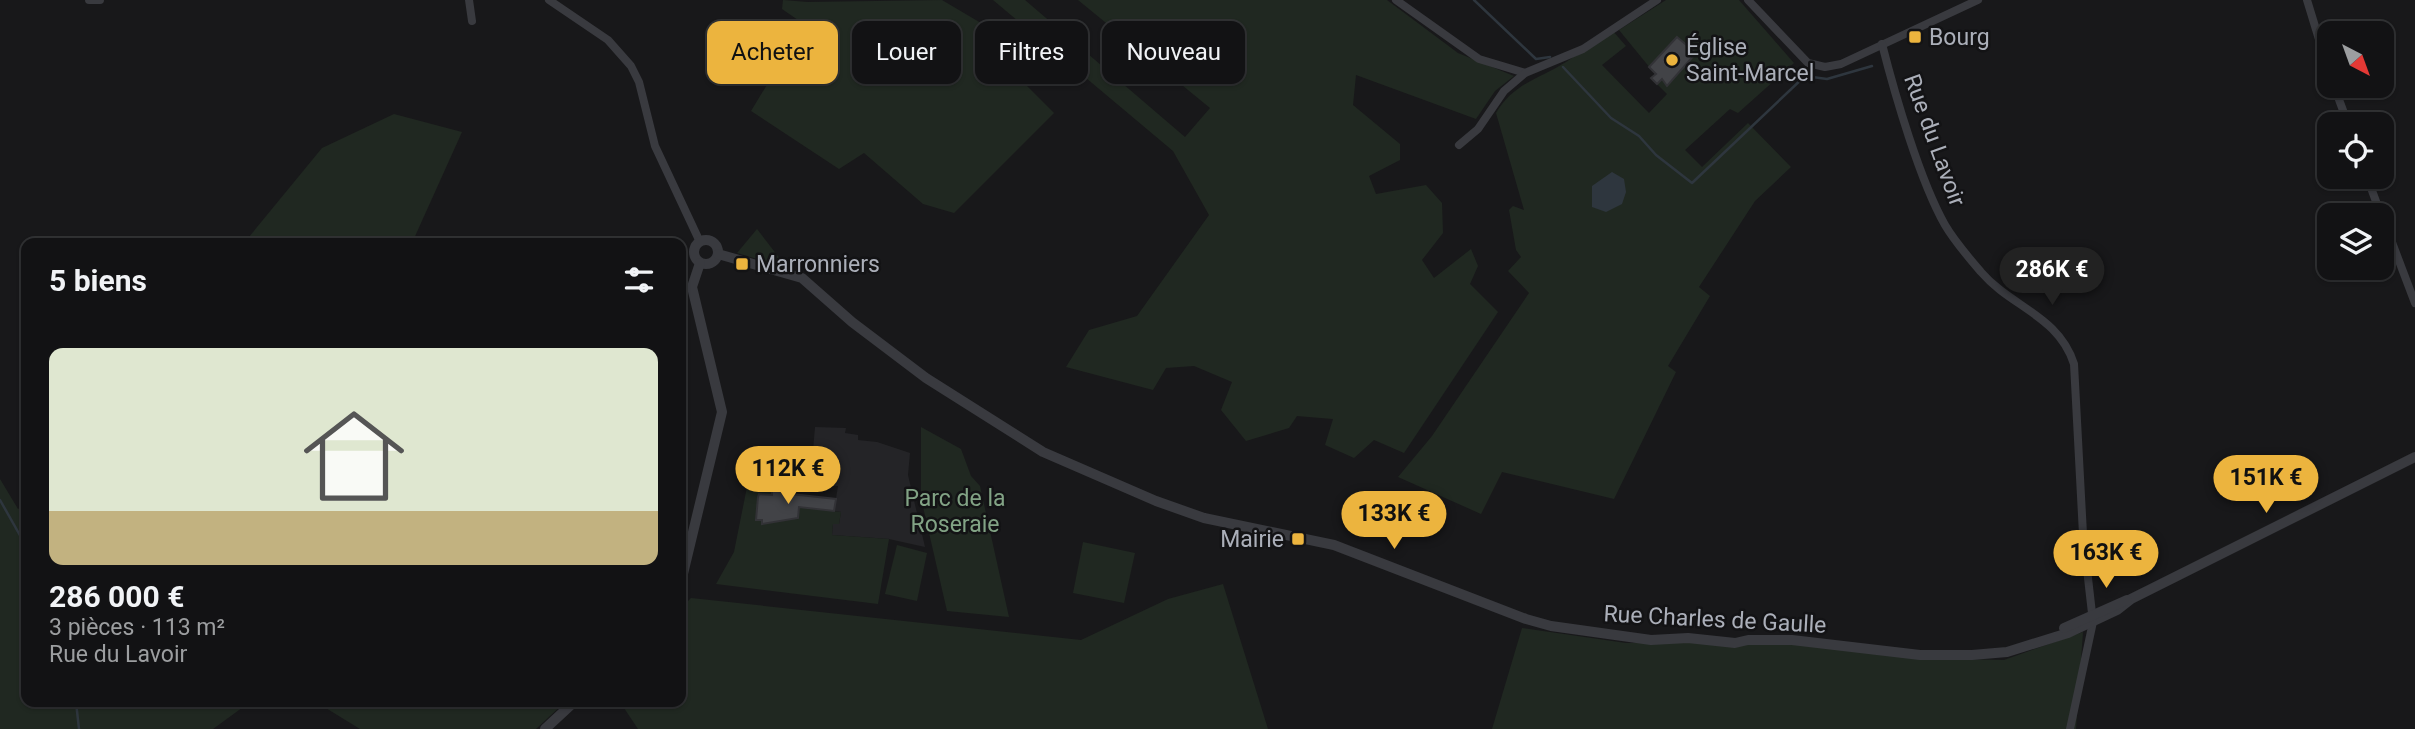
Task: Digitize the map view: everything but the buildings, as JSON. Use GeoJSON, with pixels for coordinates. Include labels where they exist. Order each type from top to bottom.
{"type":"FeatureCollection","features":[{"type":"Feature","properties":{"kind":"street"},"geometry":{"type":"LineString","coordinates":[[89,0],[100,0]]}},
{"type":"Feature","properties":{"kind":"street"},"geometry":{"type":"LineString","coordinates":[[469,0],[472,21]]}},
{"type":"Feature","properties":{"kind":"street"},"geometry":{"type":"LineString","coordinates":[[549,0],[608,40],[632,66],[639,82],[651,136],[700,242]]}},
{"type":"Feature","properties":{"kind":"street"},"geometry":{"type":"LineString","coordinates":[[1396,0],[1479,59],[1525,73]]}},
{"type":"Feature","properties":{"kind":"street"},"geometry":{"type":"LineString","coordinates":[[1460,145],[1478,129],[1504,91],[1525,73],[1583,50],[1657,0]]}},
{"type":"Feature","properties":{"kind":"street"},"geometry":{"type":"LineString","coordinates":[[1748,0],[1808,63],[1825,68],[1842,64],[1978,0]]}},
{"type":"Feature","properties":{"kind":"street"},"geometry":{"type":"LineString","coordinates":[[2307,0],[2317,33]]}},
{"type":"Feature","properties":{"kind":"street","name":"Rue du Lavoir"},"geometry":{"type":"LineString","coordinates":[[1882,44],[1920,164],[1945,226],[1983,274],[2002,292],[2046,320],[2069,349],[2077,383],[2083,534],[2092,618],[2070,729]]}},
{"type":"Feature","properties":{"kind":"street"},"geometry":{"type":"LineString","coordinates":[[700,242],[713,242],[718,254],[713,263],[700,263]]}},
{"type":"Feature","properties":{"kind":"street"},"geometry":{"type":"LineString","coordinates":[[686,561],[722,412],[692,287],[700,263],[694,250],[700,242]]}},
{"type":"Feature","properties":{"kind":"street"},"geometry":{"type":"LineString","coordinates":[[2394,248],[2415,303]]}},
{"type":"Feature","properties":{"kind":"street","name":"Rue Charles de Gaulle"},"geometry":{"type":"LineString","coordinates":[[718,254],[802,278],[884,347],[1044,452],[1156,501],[1238,526],[1298,535],[1334,545],[1539,622],[1651,640],[1688,638],[1735,643],[1748,640],[1792,640],[1920,655],[2007,652],[2041,642],[2092,618],[2119,601],[2131,599],[2415,457]]}},
{"type":"Feature","properties":{"kind":"street"},"geometry":{"type":"LineString","coordinates":[[545,729],[569,707]]}},
{"type":"Feature","properties":{"kind":"shaded area"},"geometry":{"type":"Polygon","coordinates":[[[1612,172],[1624,179],[1626,192],[1622,204],[1606,212],[1592,207],[1592,186],[1612,172]]]}},
{"type":"Feature","properties":{"kind":"shaded area"},"geometry":{"type":"Polygon","coordinates":[[[815,427],[846,428],[845,433],[858,435],[858,440],[877,442],[910,453],[908,475],[925,547],[889,539],[832,535],[833,524],[839,524],[841,512],[834,511],[838,486],[810,485],[815,427]]]}},
{"type":"Feature","properties":{"kind":"green space"},"geometry":{"type":"Polygon","coordinates":[[[783,0],[942,0],[978,21],[975,21],[975,84],[1025,84],[1054,113],[954,213],[923,204],[864,153],[839,169],[751,111],[767,84],[838,84],[838,21],[799,21],[782,9],[783,0]]]}},
{"type":"Feature","properties":{"kind":"green space"},"geometry":{"type":"Polygon","coordinates":[[[993,0],[1025,0],[1050,21],[1018,21],[993,0]]]}},
{"type":"Feature","properties":{"kind":"green space"},"geometry":{"type":"Polygon","coordinates":[[[1078,0],[1387,0],[1458,53],[1514,76],[1495,91],[1476,119],[1356,75],[1353,105],[1400,144],[1400,160],[1369,176],[1376,194],[1426,185],[1442,203],[1443,233],[1422,260],[1434,278],[1471,249],[1478,266],[1470,284],[1498,312],[1404,453],[1374,440],[1354,458],[1325,445],[1333,419],[1297,416],[1289,428],[1246,441],[1221,410],[1232,382],[1194,366],[1166,368],[1153,390],[1066,367],[1089,330],[1137,316],[1209,215],[1173,151],[1088,80],[1088,54],[1102,66],[1102,84],[1123,84],[1185,137],[1210,108],[1181,84],[1245,84],[1245,21],[1104,21],[1078,0]]]}},
{"type":"Feature","properties":{"kind":"green space"},"geometry":{"type":"Polygon","coordinates":[[[1666,0],[1739,0],[1794,63],[1738,113],[1730,109],[1685,150],[1702,167],[1748,123],[1791,167],[1755,201],[1699,287],[1710,296],[1668,366],[1676,372],[1614,499],[1502,472],[1481,514],[1398,477],[1432,436],[1529,293],[1508,271],[1521,257],[1516,250],[1509,210],[1513,206],[1524,210],[1496,113],[1519,88],[1566,62],[1612,30],[1626,46],[1602,65],[1649,113],[1667,94],[1651,78],[1655,74],[1619,30],[1666,0]]]}},
{"type":"Feature","properties":{"kind":"green space"},"geometry":{"type":"Polygon","coordinates":[[[394,114],[462,132],[414,238],[248,238],[322,148],[394,114]]]}},
{"type":"Feature","properties":{"kind":"green space"},"geometry":{"type":"Polygon","coordinates":[[[757,229],[787,268],[737,253],[757,229]]]}},
{"type":"Feature","properties":{"kind":"green space","name":"Parc de la Roseraie"},"geometry":{"type":"Polygon","coordinates":[[[921,427],[961,449],[971,476],[980,486],[1009,617],[947,611],[921,498],[921,427]]]}},
{"type":"Feature","properties":{"kind":"green space"},"geometry":{"type":"Polygon","coordinates":[[[0,479],[18,509],[21,507],[21,707],[243,707],[213,729],[0,729],[0,479]]]}},
{"type":"Feature","properties":{"kind":"green space"},"geometry":{"type":"Polygon","coordinates":[[[747,487],[772,489],[771,497],[758,498],[757,519],[762,520],[762,524],[798,518],[799,507],[841,512],[839,524],[833,524],[832,535],[889,539],[878,604],[716,584],[734,552],[747,487]]]}},
{"type":"Feature","properties":{"kind":"green space"},"geometry":{"type":"Polygon","coordinates":[[[1083,542],[1135,553],[1124,603],[1073,593],[1083,542]]]}},
{"type":"Feature","properties":{"kind":"green space"},"geometry":{"type":"Polygon","coordinates":[[[897,545],[927,553],[917,601],[885,594],[897,545]]]}},
{"type":"Feature","properties":{"kind":"green space"},"geometry":{"type":"Polygon","coordinates":[[[1223,584],[1268,729],[638,729],[623,707],[686,707],[686,603],[691,598],[1081,640],[1168,599],[1223,584]]]}},
{"type":"Feature","properties":{"kind":"green space"},"geometry":{"type":"Polygon","coordinates":[[[1522,628],[1626,643],[1808,643],[1917,658],[2004,660],[2083,632],[2076,729],[1492,729],[1522,628]]]}},
{"type":"Feature","properties":{"kind":"green space"},"geometry":{"type":"Polygon","coordinates":[[[324,707],[560,707],[536,729],[360,729],[324,707]]]}},
{"type":"Feature","properties":{"kind":"waterway"},"geometry":{"type":"LineString","coordinates":[[1474,0],[1536,59],[1550,57]]}},
{"type":"Feature","properties":{"kind":"waterway"},"geometry":{"type":"LineString","coordinates":[[1563,67],[1611,118],[1639,136],[1656,155],[1692,183],[1805,76],[1827,79],[1872,66]]}},
{"type":"Feature","properties":{"kind":"waterway"},"geometry":{"type":"LineString","coordinates":[[0,500],[21,537]]}},
{"type":"Feature","properties":{"kind":"waterway"},"geometry":{"type":"LineString","coordinates":[[77,707],[79,729]]}},
{"type":"Feature","properties":{"kind":"place","name":"Bourg"},"geometry":{"type":"Point","coordinates":[1915,37]}},
{"type":"Feature","properties":{"kind":"place","name":"Église Saint-Marcel"},"geometry":{"type":"Point","coordinates":[1672,60]}},
{"type":"Feature","properties":{"kind":"place","name":"Marronniers"},"geometry":{"type":"Point","coordinates":[742,264]}},
{"type":"Feature","properties":{"kind":"place","name":"Mairie"},"geometry":{"type":"Point","coordinates":[1298,539]}}]}
